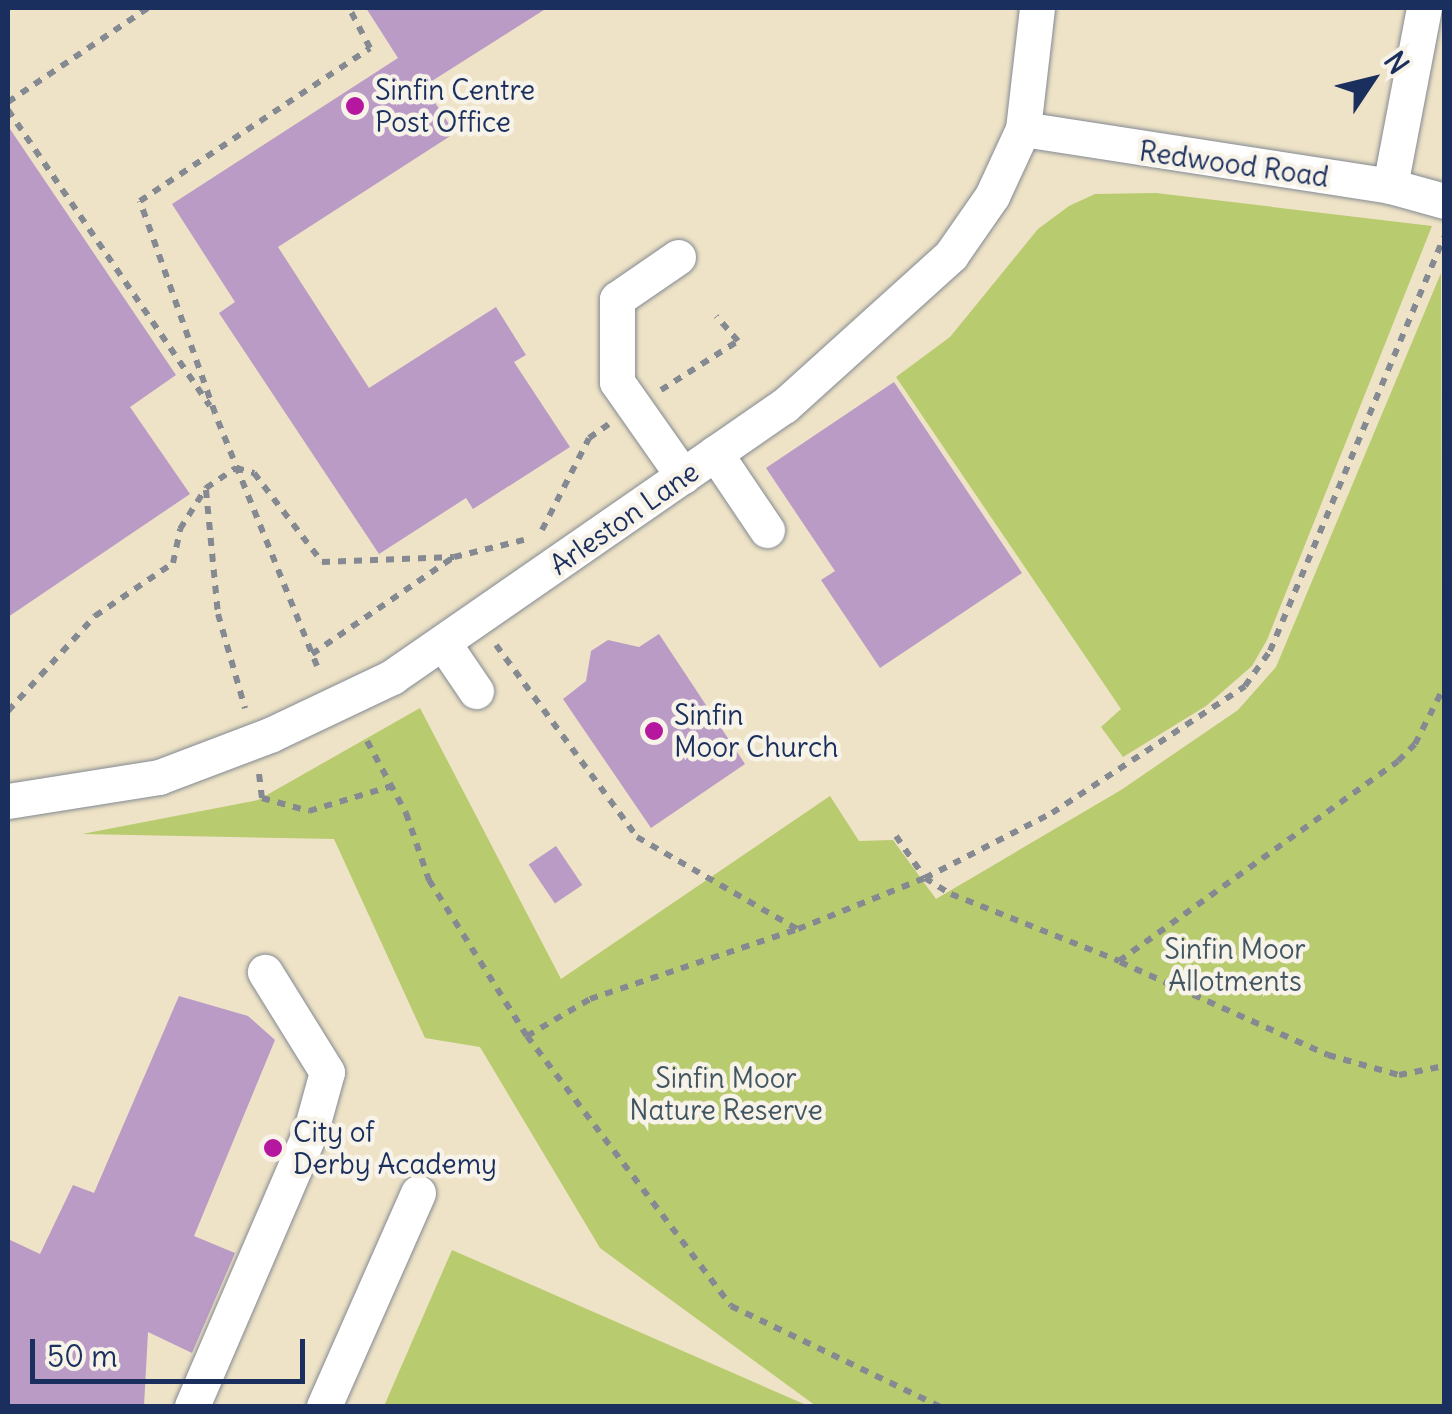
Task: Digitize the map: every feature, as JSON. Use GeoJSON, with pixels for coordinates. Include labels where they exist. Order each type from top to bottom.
{"type":"FeatureCollection","features":[{"type":"Feature","properties":{"kind":"street","name":"Arleston Lane"},"geometry":{"type":"LineString","coordinates":[[8,801],[159,777],[254,740],[392,677],[480,620],[784,406],[951,254],[992,196],[1022,129],[1037,8]]}},
{"type":"Feature","properties":{"kind":"street"},"geometry":{"type":"LineString","coordinates":[[1390,186],[1424,8]]}},
{"type":"Feature","properties":{"kind":"street","name":"Redwood Road"},"geometry":{"type":"LineString","coordinates":[[1022,129],[1390,186],[1444,201]]}},
{"type":"Feature","properties":{"kind":"street"},"geometry":{"type":"LineString","coordinates":[[678,257],[617,300],[617,382],[682,476]]}},
{"type":"Feature","properties":{"kind":"street"},"geometry":{"type":"LineString","coordinates":[[715,453],[767,530]]}},
{"type":"Feature","properties":{"kind":"street"},"geometry":{"type":"LineString","coordinates":[[444,644],[476,691]]}},
{"type":"Feature","properties":{"kind":"street"},"geometry":{"type":"LineString","coordinates":[[192,1406],[311,1130],[327,1072],[265,972]]}},
{"type":"Feature","properties":{"kind":"street"},"geometry":{"type":"LineString","coordinates":[[324,1406],[418,1192]]}},
{"type":"Feature","properties":{"kind":"path"},"geometry":{"type":"LineString","coordinates":[[8,102],[148,8]]}},
{"type":"Feature","properties":{"kind":"path"},"geometry":{"type":"LineString","coordinates":[[317,666],[215,413],[140,200],[370,48],[349,8]]}},
{"type":"Feature","properties":{"kind":"path"},"geometry":{"type":"LineString","coordinates":[[8,110],[215,413]]}},
{"type":"Feature","properties":{"kind":"path"},"geometry":{"type":"LineString","coordinates":[[526,1036],[590,999],[798,930],[925,878],[1052,813],[1245,686],[1270,651],[1444,237]]}},
{"type":"Feature","properties":{"kind":"path"},"geometry":{"type":"LineString","coordinates":[[8,711],[94,616],[173,563],[180,528],[206,488],[236,468],[254,472],[322,562],[454,556],[556,530]]}},
{"type":"Feature","properties":{"kind":"path"},"geometry":{"type":"LineString","coordinates":[[206,488],[218,614],[254,740],[262,798],[309,811],[392,786]]}},
{"type":"Feature","properties":{"kind":"path"},"geometry":{"type":"LineString","coordinates":[[312,654],[454,556]]}},
{"type":"Feature","properties":{"kind":"path"},"geometry":{"type":"LineString","coordinates":[[480,620],[637,838],[798,930]]}},
{"type":"Feature","properties":{"kind":"path"},"geometry":{"type":"LineString","coordinates":[[1119,961],[1398,761],[1415,744],[1444,687]]}},
{"type":"Feature","properties":{"kind":"path"},"geometry":{"type":"LineString","coordinates":[[368,740],[392,786],[429,880],[526,1036],[731,1306],[940,1406]]}},
{"type":"Feature","properties":{"kind":"path"},"geometry":{"type":"LineString","coordinates":[[896,836],[925,878],[1328,1054],[1399,1074],[1444,1066]]}},
{"type":"Feature","properties":{"kind":"green space"},"geometry":{"type":"Polygon","coordinates":[[[1156,193],[1432,226],[1267,640],[1252,666],[1206,706],[1123,757],[1101,727],[1121,709],[896,377],[950,337],[1038,229],[1069,206],[1095,194],[1156,193]]]}},
{"type":"Feature","properties":{"kind":"green space"},"geometry":{"type":"Polygon","coordinates":[[[1441,273],[1444,1406],[816,1406],[600,1248],[480,1047],[425,1038],[334,839],[82,834],[258,800],[420,708],[561,979],[830,796],[859,841],[893,840],[936,899],[1121,790],[1238,710],[1276,667],[1441,273]]]}},
{"type":"Feature","properties":{"kind":"green space"},"geometry":{"type":"Polygon","coordinates":[[[452,1250],[804,1404],[384,1406],[452,1250]]]}},
{"type":"Feature","properties":{"kind":"building"},"geometry":{"type":"Polygon","coordinates":[[[366,8],[547,8],[424,86],[455,133],[278,247],[369,388],[496,307],[526,355],[514,362],[570,447],[473,509],[466,498],[379,554],[219,313],[235,302],[172,204],[398,58],[366,8]]]}},
{"type":"Feature","properties":{"kind":"building"},"geometry":{"type":"Polygon","coordinates":[[[8,126],[176,375],[130,407],[190,494],[8,617],[8,126]]]}},
{"type":"Feature","properties":{"kind":"building"},"geometry":{"type":"Polygon","coordinates":[[[894,382],[1022,573],[880,668],[821,580],[835,571],[766,468],[894,382]]]}},
{"type":"Feature","properties":{"kind":"building","name":"Sinfin Moor Church"},"geometry":{"type":"Polygon","coordinates":[[[659,634],[745,764],[651,828],[563,699],[586,681],[591,651],[608,640],[639,647],[659,634]]]}},
{"type":"Feature","properties":{"kind":"building"},"geometry":{"type":"Polygon","coordinates":[[[556,846],[582,885],[555,903],[529,864],[556,846]]]}},
{"type":"Feature","properties":{"kind":"building"},"geometry":{"type":"Polygon","coordinates":[[[179,996],[248,1016],[275,1040],[194,1236],[235,1253],[192,1353],[148,1332],[144,1406],[8,1406],[8,1239],[40,1254],[73,1185],[94,1193],[179,996]]]}},
{"type":"Feature","properties":{"kind":"place","name":"Sinfin Centre Post Office"},"geometry":{"type":"Point","coordinates":[355,106]}},
{"type":"Feature","properties":{"kind":"place","name":"Sinfin Moor Church"},"geometry":{"type":"Point","coordinates":[654,731]}},
{"type":"Feature","properties":{"kind":"place","name":"City of Derby Academy"},"geometry":{"type":"Point","coordinates":[273,1148]}},
{"type":"Feature","properties":{"kind":"park label","name":"Sinfin Moor Allotments"},"geometry":{"type":"Point","coordinates":[1235,965]}},
{"type":"Feature","properties":{"kind":"park label","name":"Sinfin Moor Nature Reserve"},"geometry":{"type":"Point","coordinates":[726,1094]}}]}
